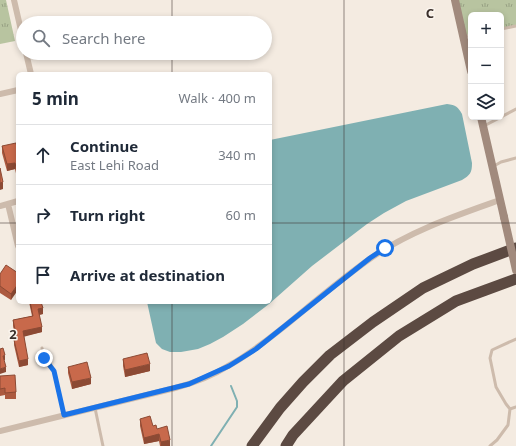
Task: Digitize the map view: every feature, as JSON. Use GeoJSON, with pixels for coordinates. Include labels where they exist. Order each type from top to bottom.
{"type":"FeatureCollection","features":[{"type":"Feature","properties":{"kind":"highway"},"geometry":{"type":"LineString","coordinates":[[252,446],[280,408],[314,371],[330,355],[373,322],[423,288],[473,264],[516,248]]}},
{"type":"Feature","properties":{"kind":"highway"},"geometry":{"type":"LineString","coordinates":[[286,446],[293,435],[343,381],[399,336],[456,302],[516,279]]}},
{"type":"Feature","properties":{"kind":"street"},"geometry":{"type":"LineString","coordinates":[[14,0],[18,16]]}},
{"type":"Feature","properties":{"kind":"street"},"geometry":{"type":"LineString","coordinates":[[455,0],[467,36],[468,48]]}},
{"type":"Feature","properties":{"kind":"street"},"geometry":{"type":"LineString","coordinates":[[28,60],[31,72]]}},
{"type":"Feature","properties":{"kind":"street"},"geometry":{"type":"LineString","coordinates":[[0,94],[16,90]]}},
{"type":"Feature","properties":{"kind":"street"},"geometry":{"type":"LineString","coordinates":[[482,120],[516,270]]}},
{"type":"Feature","properties":{"kind":"street"},"geometry":{"type":"LineString","coordinates":[[0,431],[189,384],[229,366],[256,349],[370,258],[385,248],[447,218],[500,200]]}},
{"type":"Feature","properties":{"kind":"street"},"geometry":{"type":"LineString","coordinates":[[0,206],[16,202]]}},
{"type":"Feature","properties":{"kind":"street"},"geometry":{"type":"LineString","coordinates":[[8,204],[16,238]]}},
{"type":"Feature","properties":{"kind":"lane"},"geometry":{"type":"LineString","coordinates":[[504,28],[516,26]]}},
{"type":"Feature","properties":{"kind":"lane"},"geometry":{"type":"LineString","coordinates":[[483,126],[516,109]]}},
{"type":"Feature","properties":{"kind":"lane"},"geometry":{"type":"LineString","coordinates":[[492,167],[501,162],[516,158]]}},
{"type":"Feature","properties":{"kind":"lane"},"geometry":{"type":"LineString","coordinates":[[490,446],[497,440],[508,425],[510,409],[496,387],[490,358],[492,350],[516,339]]}},
{"type":"Feature","properties":{"kind":"lane"},"geometry":{"type":"LineString","coordinates":[[42,348],[44,358],[54,371],[64,415]]}},
{"type":"Feature","properties":{"kind":"lane"},"geometry":{"type":"LineString","coordinates":[[510,409],[516,407]]}},
{"type":"Feature","properties":{"kind":"lane"},"geometry":{"type":"LineString","coordinates":[[95,408],[103,446]]}},
{"type":"Feature","properties":{"kind":"green space"},"geometry":{"type":"Polygon","coordinates":[[[0,0],[6,0],[15,41],[0,44],[0,0]]]}},
{"type":"Feature","properties":{"kind":"green space"},"geometry":{"type":"Polygon","coordinates":[[[455,0],[516,0],[516,26],[504,28],[504,12],[468,12],[468,36],[463,37],[455,0]]]}},
{"type":"Feature","properties":{"kind":"water"},"geometry":{"type":"Polygon","coordinates":[[[447,104],[456,107],[462,114],[472,169],[467,177],[462,180],[406,201],[367,224],[312,266],[272,301],[272,140],[447,104]]]}},
{"type":"Feature","properties":{"kind":"water"},"geometry":{"type":"Polygon","coordinates":[[[147,304],[269,304],[223,337],[198,349],[170,352],[162,349],[156,343],[147,304]]]}},
{"type":"Feature","properties":{"kind":"building"},"geometry":{"type":"Polygon","coordinates":[[[16,143],[16,167],[15,163],[7,164],[2,146],[16,143]]]}},
{"type":"Feature","properties":{"kind":"building"},"geometry":{"type":"Polygon","coordinates":[[[0,168],[3,182],[0,183],[0,168]]]}},
{"type":"Feature","properties":{"kind":"building"},"geometry":{"type":"Polygon","coordinates":[[[6,265],[16,272],[16,287],[11,294],[0,286],[0,274],[6,265]]]}},
{"type":"Feature","properties":{"kind":"building"},"geometry":{"type":"Polygon","coordinates":[[[30,304],[42,304],[43,308],[38,309],[42,327],[23,331],[28,359],[19,361],[14,340],[17,339],[13,320],[33,316],[30,304]]]}},
{"type":"Feature","properties":{"kind":"building"},"geometry":{"type":"Polygon","coordinates":[[[3,348],[5,355],[3,356],[6,367],[0,369],[0,349],[3,348]]]}},
{"type":"Feature","properties":{"kind":"building"},"geometry":{"type":"Polygon","coordinates":[[[147,353],[150,364],[125,370],[123,359],[147,353]]]}},
{"type":"Feature","properties":{"kind":"building"},"geometry":{"type":"Polygon","coordinates":[[[87,362],[91,378],[72,382],[68,367],[87,362]]]}},
{"type":"Feature","properties":{"kind":"building"},"geometry":{"type":"Polygon","coordinates":[[[15,375],[16,392],[5,393],[5,388],[0,389],[0,376],[15,375]]]}},
{"type":"Feature","properties":{"kind":"building"},"geometry":{"type":"Polygon","coordinates":[[[150,416],[153,426],[156,425],[157,429],[167,426],[170,440],[161,442],[159,434],[144,438],[140,419],[150,416]]]}},
{"type":"Feature","properties":{"kind":"waterway"},"geometry":{"type":"LineString","coordinates":[[211,446],[237,407],[237,401],[231,386]]}},
{"type":"Feature","properties":{"kind":"route"},"geometry":{"type":"LineString","coordinates":[[44,358],[54,371],[64,415],[189,384],[229,366],[256,349],[370,258],[385,248]]}}]}
